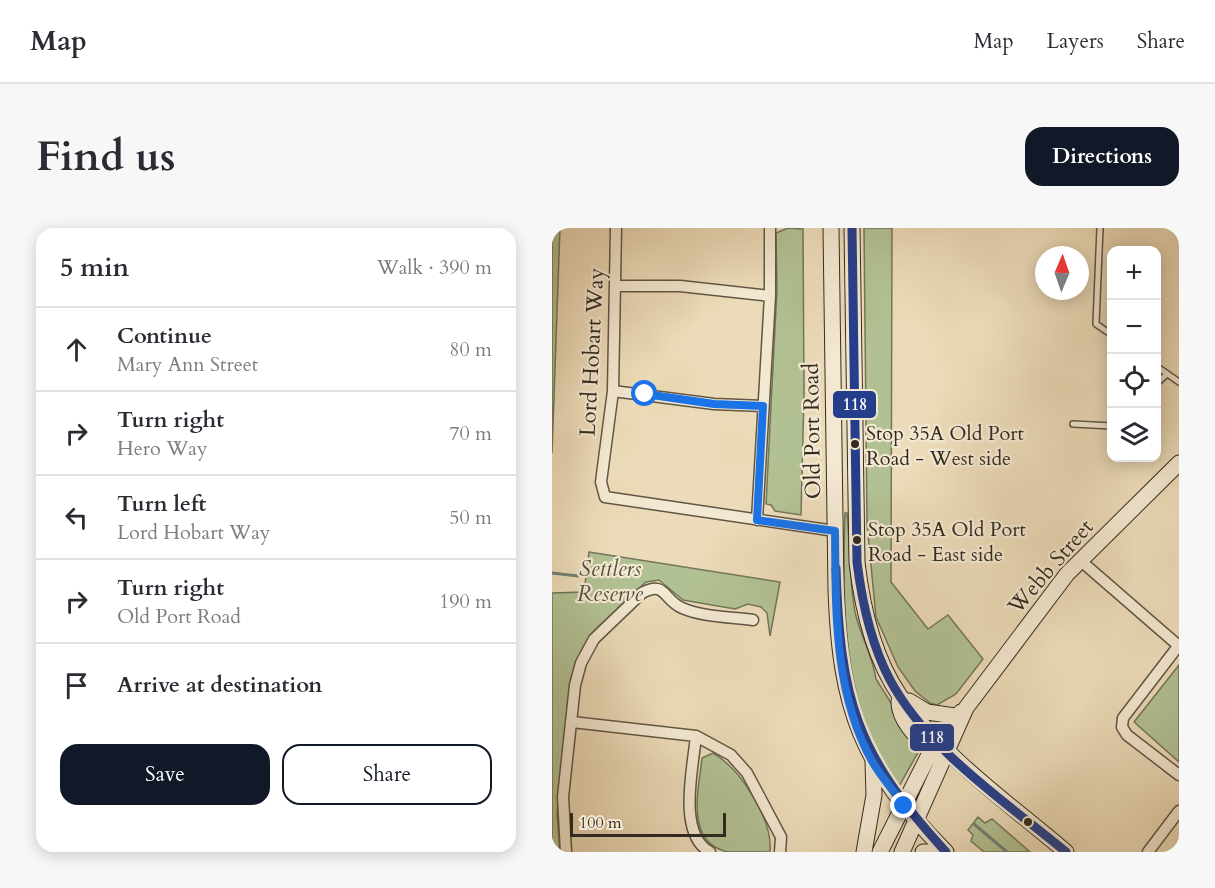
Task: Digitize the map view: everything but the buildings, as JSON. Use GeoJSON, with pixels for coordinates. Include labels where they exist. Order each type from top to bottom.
{"type":"FeatureCollection","features":[{"type":"Feature","properties":{"kind":"main road","name":"Old Port Road"},"geometry":{"type":"LineString","coordinates":[[831,228],[835,531],[838,634],[843,673],[851,711],[873,762],[904,806],[946,852]]}},
{"type":"Feature","properties":{"kind":"main road","name":"Old Port Road"},"geometry":{"type":"LineString","coordinates":[[852,228],[857,562],[865,614],[899,695],[939,750],[1066,852]]}},
{"type":"Feature","properties":{"kind":"main road","name":"Webb Street"},"geometry":{"type":"LineString","coordinates":[[939,750],[961,712],[1013,643],[1081,561],[1179,463]]}},
{"type":"Feature","properties":{"kind":"main road"},"geometry":{"type":"LineString","coordinates":[[899,695],[927,712],[961,712]]}},
{"type":"Feature","properties":{"kind":"main road"},"geometry":{"type":"LineString","coordinates":[[880,852],[904,806],[939,750]]}},
{"type":"Feature","properties":{"kind":"main road"},"geometry":{"type":"LineString","coordinates":[[902,852],[917,819],[939,750]]}},
{"type":"Feature","properties":{"kind":"main road"},"geometry":{"type":"LineString","coordinates":[[864,852],[874,795],[873,762]]}},
{"type":"Feature","properties":{"kind":"main road"},"geometry":{"type":"LineString","coordinates":[[923,852],[935,852]]}},
{"type":"Feature","properties":{"kind":"street","name":"Lord Hobart Way"},"geometry":{"type":"LineString","coordinates":[[616,228],[613,391],[601,482],[605,497],[835,531]]}},
{"type":"Feature","properties":{"kind":"street"},"geometry":{"type":"LineString","coordinates":[[757,520],[770,296],[770,228]]}},
{"type":"Feature","properties":{"kind":"street"},"geometry":{"type":"LineString","coordinates":[[616,286],[680,286],[770,296]]}},
{"type":"Feature","properties":{"kind":"street"},"geometry":{"type":"LineString","coordinates":[[613,391],[714,404],[763,406]]}},
{"type":"Feature","properties":{"kind":"street"},"geometry":{"type":"LineString","coordinates":[[1081,561],[1179,646],[1123,718],[1122,727],[1127,735],[1179,775]]}},
{"type":"Feature","properties":{"kind":"street"},"geometry":{"type":"LineString","coordinates":[[566,852],[563,797],[575,685],[581,663],[594,639],[642,593],[651,588],[661,589],[679,607],[693,612],[753,620]]}},
{"type":"Feature","properties":{"kind":"street"},"geometry":{"type":"LineString","coordinates":[[572,722],[696,736],[731,755],[747,773],[781,837],[780,852]]}},
{"type":"Feature","properties":{"kind":"street"},"geometry":{"type":"LineString","coordinates":[[696,736],[689,812],[692,826],[702,848],[710,852]]}},
{"type":"Feature","properties":{"kind":"street"},"geometry":{"type":"LineString","coordinates":[[1148,852],[1179,811]]}},
{"type":"Feature","properties":{"kind":"lane"},"geometry":{"type":"LineString","coordinates":[[1100,228],[1096,324],[1107,332]]}},
{"type":"Feature","properties":{"kind":"lane"},"geometry":{"type":"LineString","coordinates":[[1161,370],[1179,382]]}},
{"type":"Feature","properties":{"kind":"lane"},"geometry":{"type":"LineString","coordinates":[[1161,379],[1167,374]]}},
{"type":"Feature","properties":{"kind":"lane"},"geometry":{"type":"LineString","coordinates":[[1073,424],[1107,426]]}},
{"type":"Feature","properties":{"kind":"green space"},"geometry":{"type":"Polygon","coordinates":[[[552,228],[560,228],[552,453],[552,228]]]}},
{"type":"Feature","properties":{"kind":"green space"},"geometry":{"type":"Polygon","coordinates":[[[788,228],[803,229],[804,394],[801,515],[775,511],[771,505],[766,504],[777,289],[776,233],[788,228]]]}},
{"type":"Feature","properties":{"kind":"green space"},"geometry":{"type":"Polygon","coordinates":[[[864,228],[892,228],[891,582],[928,629],[948,615],[983,659],[956,694],[937,705],[930,703],[915,691],[898,667],[876,617],[867,524],[864,228]]]}},
{"type":"Feature","properties":{"kind":"green space"},"geometry":{"type":"Polygon","coordinates":[[[845,513],[847,513],[852,587],[857,621],[876,679],[920,749],[898,788],[880,757],[866,724],[849,656],[844,585],[845,513]]]}},
{"type":"Feature","properties":{"kind":"green space","name":"Settlers Reserve"},"geometry":{"type":"Polygon","coordinates":[[[589,552],[780,582],[770,636],[767,613],[761,607],[748,604],[735,609],[683,600],[659,580],[646,582],[594,631],[583,647],[571,678],[557,813],[560,852],[552,852],[552,593],[584,592],[589,552]]]}},
{"type":"Feature","properties":{"kind":"green space"},"geometry":{"type":"Polygon","coordinates":[[[1179,665],[1179,762],[1134,722],[1179,665]]]}},
{"type":"Feature","properties":{"kind":"green space"},"geometry":{"type":"Polygon","coordinates":[[[713,753],[734,771],[753,796],[766,825],[770,839],[770,852],[728,852],[714,847],[705,838],[697,813],[697,799],[702,758],[713,753]]]}},
{"type":"Feature","properties":{"kind":"green space"},"geometry":{"type":"Polygon","coordinates":[[[978,817],[985,823],[992,819],[1030,852],[984,852],[971,841],[973,835],[968,830],[978,817]]]}},
{"type":"Feature","properties":{"kind":"waterway"},"geometry":{"type":"LineString","coordinates":[[552,573],[578,576]]}},
{"type":"Feature","properties":{"kind":"waterway"},"geometry":{"type":"LineString","coordinates":[[974,824],[1007,852]]}},
{"type":"Feature","properties":{"kind":"transit line","name":"118"},"geometry":{"type":"LineString","coordinates":[[852,228],[857,562],[873,638],[890,680],[906,706],[925,730],[970,774],[1066,852]]}},
{"type":"Feature","properties":{"kind":"transit line","name":"118"},"geometry":{"type":"LineString","coordinates":[[836,568],[842,654],[849,690],[859,723],[891,785],[946,852]]}},
{"type":"Feature","properties":{"kind":"place","name":"Stop 35A Old Port Road - West side"},"geometry":{"type":"Point","coordinates":[855,444]}},
{"type":"Feature","properties":{"kind":"place","name":"Stop 35A Old Port Road - East side"},"geometry":{"type":"Point","coordinates":[857,540]}},
{"type":"Feature","properties":{"kind":"route"},"geometry":{"type":"LineString","coordinates":[[645,394],[714,404],[763,406],[757,520],[835,531],[838,634],[851,711],[858,732],[873,762],[904,806]]}}]}
